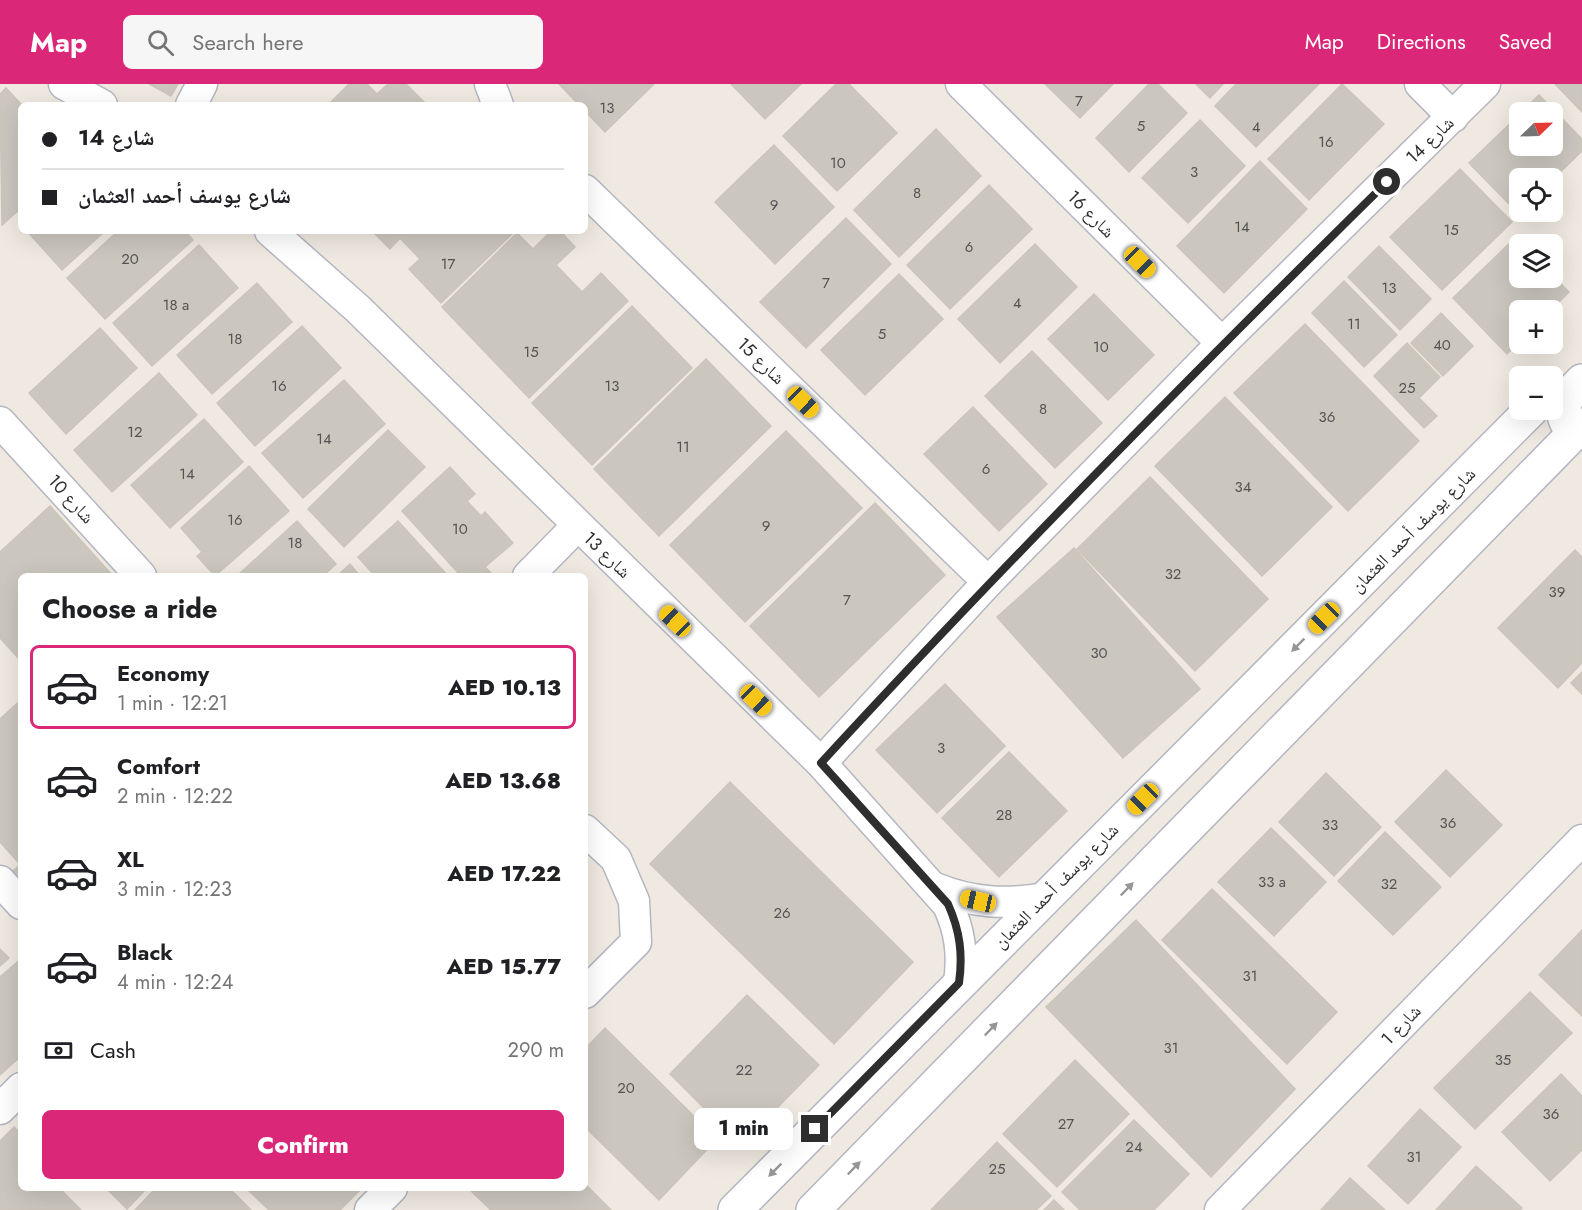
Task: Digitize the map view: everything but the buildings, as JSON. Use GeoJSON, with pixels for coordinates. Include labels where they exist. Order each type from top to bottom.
{"type":"FeatureCollection","features":[{"type":"Feature","properties":{"kind":"street"},"geometry":{"type":"LineString","coordinates":[[64,84],[97,102]]}},
{"type":"Feature","properties":{"kind":"street"},"geometry":{"type":"LineString","coordinates":[[193,102],[202,84]]}},
{"type":"Feature","properties":{"kind":"street"},"geometry":{"type":"LineString","coordinates":[[490,84],[497,102]]}},
{"type":"Feature","properties":{"kind":"street","name":"شارع 16"},"geometry":{"type":"LineString","coordinates":[[961,84],[1222,343]]}},
{"type":"Feature","properties":{"kind":"street"},"geometry":{"type":"LineString","coordinates":[[1420,84],[1453,117]]}},
{"type":"Feature","properties":{"kind":"street","name":"شارع 14"},"geometry":{"type":"LineString","coordinates":[[821,763],[988,582],[1222,343],[1485,84]]}},
{"type":"Feature","properties":{"kind":"street","name":"شارع 15"},"geometry":{"type":"LineString","coordinates":[[588,193],[988,582]]}},
{"type":"Feature","properties":{"kind":"street","name":"شارع 13"},"geometry":{"type":"LineString","coordinates":[[273,234],[358,309],[821,763],[935,888],[956,923],[962,962],[959,983]]}},
{"type":"Feature","properties":{"kind":"street"},"geometry":{"type":"LineString","coordinates":[[1563,375],[1582,355]]}},
{"type":"Feature","properties":{"kind":"street"},"geometry":{"type":"LineString","coordinates":[[1581,427],[1568,425],[1563,412],[1567,396],[1582,381]]}},
{"type":"Feature","properties":{"kind":"street","name":"شارع يوسف أحمد العثمان"},"geometry":{"type":"LineString","coordinates":[[735,1210],[1521,420]]}},
{"type":"Feature","properties":{"kind":"street","name":"شارع 10"},"geometry":{"type":"LineString","coordinates":[[0,422],[138,573]]}},
{"type":"Feature","properties":{"kind":"street"},"geometry":{"type":"LineString","coordinates":[[813,1210],[1581,427]]}},
{"type":"Feature","properties":{"kind":"street"},"geometry":{"type":"LineString","coordinates":[[1285,728],[1288,711],[1306,677],[1520,466],[1517,457],[1508,452],[1489,454]]}},
{"type":"Feature","properties":{"kind":"street"},"geometry":{"type":"LineString","coordinates":[[531,573],[577,526]]}},
{"type":"Feature","properties":{"kind":"street"},"geometry":{"type":"LineString","coordinates":[[588,833],[616,859],[634,901],[636,942],[588,990]]}},
{"type":"Feature","properties":{"kind":"street","name":"شارع 1"},"geometry":{"type":"LineString","coordinates":[[1220,1210],[1581,842]]}},
{"type":"Feature","properties":{"kind":"street"},"geometry":{"type":"LineString","coordinates":[[0,881],[18,901]]}},
{"type":"Feature","properties":{"kind":"street"},"geometry":{"type":"LineString","coordinates":[[935,888],[978,901],[1023,902],[1045,898]]}},
{"type":"Feature","properties":{"kind":"street"},"geometry":{"type":"LineString","coordinates":[[0,1109],[18,1091]]}},
{"type":"Feature","properties":{"kind":"street"},"geometry":{"type":"LineString","coordinates":[[370,1210],[389,1191]]}},
{"type":"Feature","properties":{"kind":"route"},"geometry":{"type":"LineString","coordinates":[[815,1129],[959,983],[962,962],[961,942],[948,904],[821,763],[988,582],[1222,343],[1387,182]]}}]}
